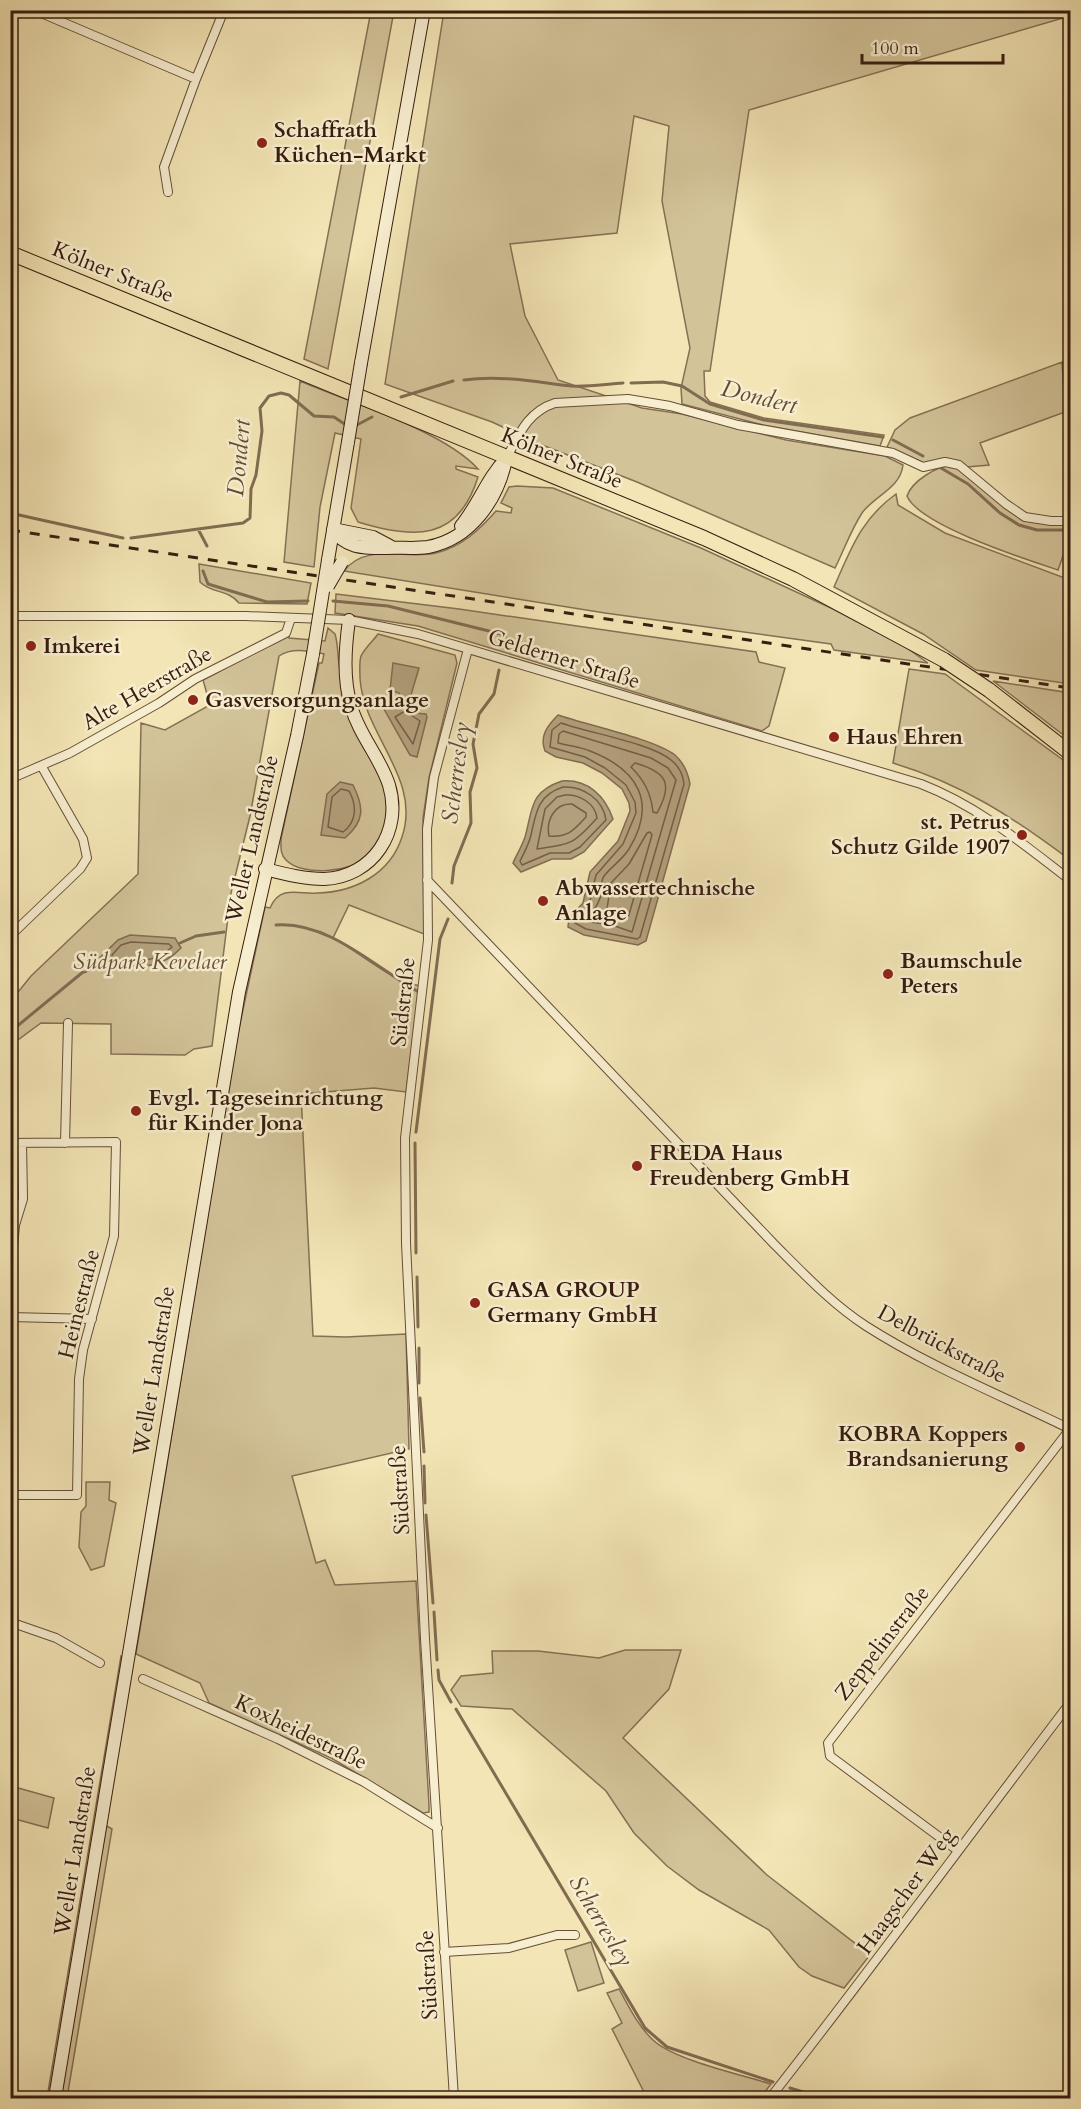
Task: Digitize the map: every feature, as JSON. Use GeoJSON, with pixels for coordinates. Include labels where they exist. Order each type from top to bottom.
{"type":"FeatureCollection","features":[{"type":"Feature","properties":{"kind":"main road","name":"Weller Landstraße"},"geometry":{"type":"LineString","coordinates":[[55,2098],[239,992],[297,736],[313,654],[361,363],[424,10]]}},
{"type":"Feature","properties":{"kind":"main road","name":"Kölner Straße"},"geometry":{"type":"LineString","coordinates":[[10,253],[506,459],[704,538],[793,579],[944,660],[989,690],[1071,753]]}},
{"type":"Feature","properties":{"kind":"main road"},"geometry":{"type":"LineString","coordinates":[[333,529],[344,542],[362,548],[431,546],[451,538],[467,529],[486,509],[502,478],[506,459]]}},
{"type":"Feature","properties":{"kind":"main road"},"geometry":{"type":"LineString","coordinates":[[333,529],[373,537],[394,548]]}},
{"type":"Feature","properties":{"kind":"main road"},"geometry":{"type":"LineString","coordinates":[[322,598],[342,562],[362,548]]}},
{"type":"Feature","properties":{"kind":"main road"},"geometry":{"type":"LineString","coordinates":[[266,869],[312,878],[347,875],[370,861],[385,843],[391,828],[393,804],[389,783],[356,720],[348,694],[345,663],[349,620]]}},
{"type":"Feature","properties":{"kind":"street"},"geometry":{"type":"LineString","coordinates":[[34,10],[196,79]]}},
{"type":"Feature","properties":{"kind":"street"},"geometry":{"type":"LineString","coordinates":[[168,192],[164,167],[224,10]]}},
{"type":"Feature","properties":{"kind":"street"},"geometry":{"type":"LineString","coordinates":[[506,459],[524,424],[544,406],[555,403],[628,399],[670,406],[738,425],[893,453],[922,467],[945,462],[959,465],[1025,517],[1071,521]]}},
{"type":"Feature","properties":{"kind":"street","name":"Gelderner Straße"},"geometry":{"type":"LineString","coordinates":[[10,616],[291,618],[349,620],[399,629],[954,797],[990,819],[1071,880]]}},
{"type":"Feature","properties":{"kind":"street","name":"Alte Heerstraße"},"geometry":{"type":"LineString","coordinates":[[10,779],[42,767],[159,703],[195,679],[286,633],[291,618]]}},
{"type":"Feature","properties":{"kind":"street","name":"Südstraße"},"geometry":{"type":"LineString","coordinates":[[454,2098],[425,1639],[406,1243],[405,1138],[428,940],[427,829],[434,777],[468,649]]}},
{"type":"Feature","properties":{"kind":"street"},"geometry":{"type":"LineString","coordinates":[[10,936],[80,869],[87,858],[83,839],[42,767]]}},
{"type":"Feature","properties":{"kind":"street","name":"Delbrückstraße"},"geometry":{"type":"LineString","coordinates":[[427,880],[774,1244],[825,1294],[865,1325],[912,1353],[1070,1429]]}},
{"type":"Feature","properties":{"kind":"street"},"geometry":{"type":"LineString","coordinates":[[65,1143],[68,1023]]}},
{"type":"Feature","properties":{"kind":"street","name":"Heinestraße"},"geometry":{"type":"LineString","coordinates":[[10,1143],[116,1142],[114,1236],[83,1350],[79,1379],[76,1495],[10,1495]]}},
{"type":"Feature","properties":{"kind":"street"},"geometry":{"type":"LineString","coordinates":[[10,1280],[15,1226],[23,1199],[22,1143]]}},
{"type":"Feature","properties":{"kind":"street"},"geometry":{"type":"LineString","coordinates":[[10,1317],[92,1319]]}},
{"type":"Feature","properties":{"kind":"street","name":"Zeppelinstraße"},"geometry":{"type":"LineString","coordinates":[[957,1850],[830,1756],[828,1743],[1070,1429]]}},
{"type":"Feature","properties":{"kind":"street"},"geometry":{"type":"LineString","coordinates":[[10,1622],[56,1638],[100,1663]]}},
{"type":"Feature","properties":{"kind":"street","name":"Koxheidestraße"},"geometry":{"type":"LineString","coordinates":[[143,1679],[278,1739],[364,1782],[438,1828]]}},
{"type":"Feature","properties":{"kind":"street","name":"Haagscher Weg"},"geometry":{"type":"LineString","coordinates":[[770,2098],[878,1961],[957,1850],[1071,1703]]}},
{"type":"Feature","properties":{"kind":"street"},"geometry":{"type":"LineString","coordinates":[[444,1952],[509,1948],[557,1935],[575,1935]]}},
{"type":"Feature","properties":{"kind":"green space"},"geometry":{"type":"Polygon","coordinates":[[[371,11],[394,11],[328,369],[304,359],[371,11]]]}},
{"type":"Feature","properties":{"kind":"green space"},"geometry":{"type":"Polygon","coordinates":[[[444,11],[1070,11],[1070,16],[749,110],[710,371],[704,371],[705,396],[710,402],[764,418],[884,435],[880,446],[763,425],[682,404],[681,388],[690,348],[662,201],[669,126],[634,116],[617,233],[510,244],[525,316],[558,380],[642,408],[682,414],[786,440],[885,456],[903,465],[901,473],[892,486],[862,513],[835,568],[492,422],[385,384],[444,11]]]}},
{"type":"Feature","properties":{"kind":"green space"},"geometry":{"type":"Polygon","coordinates":[[[1062,362],[1065,412],[980,443],[989,465],[967,467],[924,463],[887,447],[895,430],[910,418],[1062,362]]]}},
{"type":"Feature","properties":{"kind":"green space"},"geometry":{"type":"Polygon","coordinates":[[[300,381],[420,430],[463,455],[478,469],[456,466],[456,469],[478,477],[459,514],[446,524],[431,530],[415,532],[378,528],[358,522],[351,508],[361,439],[335,433],[320,507],[314,567],[284,562],[300,381]]]}},
{"type":"Feature","properties":{"kind":"green space"},"geometry":{"type":"Polygon","coordinates":[[[952,465],[964,471],[1022,518],[1070,523],[1070,536],[1058,570],[975,540],[931,518],[916,507],[907,496],[914,485],[932,471],[952,465]]]}},
{"type":"Feature","properties":{"kind":"green space"},"geometry":{"type":"Polygon","coordinates":[[[509,487],[553,488],[701,548],[833,609],[904,646],[928,663],[834,650],[831,644],[605,613],[344,571],[353,562],[375,554],[424,555],[454,546],[477,531],[496,511],[511,513],[512,508],[501,503],[509,487]]]}},
{"type":"Feature","properties":{"kind":"green space"},"geometry":{"type":"Polygon","coordinates":[[[896,494],[898,505],[945,533],[1070,580],[1070,684],[976,670],[923,634],[834,587],[865,524],[896,494]]]}},
{"type":"Feature","properties":{"kind":"green space"},"geometry":{"type":"Polygon","coordinates":[[[199,564],[311,583],[307,604],[239,603],[230,596],[200,582],[199,564]]]}},
{"type":"Feature","properties":{"kind":"green space"},"geometry":{"type":"Polygon","coordinates":[[[336,594],[459,609],[756,652],[759,662],[785,668],[769,726],[762,731],[418,626],[335,613],[336,594]]]}},
{"type":"Feature","properties":{"kind":"green space","name":"Südpark Kevelaer"},"geometry":{"type":"Polygon","coordinates":[[[328,628],[335,634],[341,674],[377,764],[387,799],[386,825],[375,847],[360,862],[339,869],[303,869],[293,865],[283,855],[281,839],[319,663],[322,663],[324,654],[301,650],[284,653],[279,656],[250,816],[231,893],[212,1046],[194,1049],[185,1055],[111,1054],[111,1024],[41,1023],[11,1045],[10,1002],[31,976],[138,874],[141,723],[165,730],[210,705],[203,680],[289,634],[289,638],[325,641],[328,628]]]}},
{"type":"Feature","properties":{"kind":"green space"},"geometry":{"type":"Polygon","coordinates":[[[378,634],[455,655],[457,663],[429,778],[423,818],[424,934],[349,905],[333,938],[386,972],[420,986],[406,1092],[374,1088],[301,1094],[313,1336],[406,1334],[409,1449],[292,1476],[316,1563],[325,1560],[335,1585],[416,1581],[429,1805],[429,1812],[423,1813],[331,1758],[209,1703],[200,1683],[136,1654],[235,1047],[265,907],[270,908],[280,895],[285,893],[331,892],[369,879],[389,861],[402,837],[406,816],[404,795],[390,757],[363,699],[360,678],[361,656],[378,634]]]}},
{"type":"Feature","properties":{"kind":"green space"},"geometry":{"type":"Polygon","coordinates":[[[909,669],[945,674],[1070,765],[1070,860],[986,803],[942,781],[893,763],[909,669]]]}},
{"type":"Feature","properties":{"kind":"green space"},"geometry":{"type":"Polygon","coordinates":[[[993,681],[1070,693],[1070,740],[993,681]]]}},
{"type":"Feature","properties":{"kind":"green space"},"geometry":{"type":"Polygon","coordinates":[[[86,1482],[110,1482],[109,1500],[116,1503],[104,1566],[91,1570],[79,1547],[81,1512],[86,1506],[86,1482]]]}},
{"type":"Feature","properties":{"kind":"green space"},"geometry":{"type":"Polygon","coordinates":[[[625,1650],[681,1650],[669,1689],[623,1738],[767,1875],[870,1955],[844,1988],[812,1976],[799,1967],[769,1930],[699,1890],[667,1866],[634,1833],[606,1791],[512,1709],[461,1706],[451,1690],[461,1676],[493,1673],[492,1651],[538,1651],[599,1658],[625,1650]]]}},
{"type":"Feature","properties":{"kind":"green space"},"geometry":{"type":"Polygon","coordinates":[[[121,1656],[123,1657],[49,2098],[47,2098],[121,1656]]]}},
{"type":"Feature","properties":{"kind":"green space"},"geometry":{"type":"Polygon","coordinates":[[[11,1786],[54,1798],[48,1828],[11,1818],[11,1786]]]}},
{"type":"Feature","properties":{"kind":"green space"},"geometry":{"type":"Polygon","coordinates":[[[105,1825],[112,1829],[67,2098],[60,2098],[105,1825]]]}},
{"type":"Feature","properties":{"kind":"green space"},"geometry":{"type":"Polygon","coordinates":[[[591,1942],[604,1983],[578,1991],[565,1950],[591,1942]]]}},
{"type":"Feature","properties":{"kind":"green space"},"geometry":{"type":"Polygon","coordinates":[[[619,1989],[643,2029],[663,2047],[692,2060],[771,2084],[760,2098],[647,2098],[612,2029],[622,2023],[607,1993],[619,1989]]]}},
{"type":"Feature","properties":{"kind":"water"},"geometry":{"type":"Polygon","coordinates":[[[393,663],[419,668],[408,705],[414,713],[426,714],[427,717],[417,757],[410,755],[384,709],[384,706],[398,707],[403,700],[399,693],[390,690],[393,663]]]}},
{"type":"Feature","properties":{"kind":"water"},"geometry":{"type":"Polygon","coordinates":[[[558,715],[652,743],[675,755],[687,772],[690,784],[646,941],[638,945],[584,935],[568,927],[569,918],[583,903],[590,872],[618,841],[630,811],[622,789],[602,773],[583,763],[556,757],[545,751],[544,736],[558,715]]]}},
{"type":"Feature","properties":{"kind":"water"},"geometry":{"type":"Polygon","coordinates":[[[562,781],[580,783],[594,791],[605,803],[613,819],[584,852],[571,859],[552,859],[521,872],[513,863],[525,837],[534,803],[543,790],[562,781]]]}},
{"type":"Feature","properties":{"kind":"water"},"geometry":{"type":"Polygon","coordinates":[[[340,782],[353,785],[361,807],[359,820],[352,832],[345,838],[321,835],[327,794],[340,782]]]}},
{"type":"Feature","properties":{"kind":"water"},"geometry":{"type":"Polygon","coordinates":[[[130,935],[175,938],[181,948],[172,956],[155,964],[146,966],[103,965],[84,973],[118,940],[130,935]]]}},
{"type":"Feature","properties":{"kind":"waterway","name":"Dondert"},"geometry":{"type":"LineString","coordinates":[[464,380],[505,379],[571,386],[623,383]]}},
{"type":"Feature","properties":{"kind":"waterway","name":"Dondert"},"geometry":{"type":"LineString","coordinates":[[401,397],[453,381]]}},
{"type":"Feature","properties":{"kind":"waterway","name":"Dondert"},"geometry":{"type":"LineString","coordinates":[[631,383],[663,382],[682,386],[710,404],[764,420],[883,437]]}},
{"type":"Feature","properties":{"kind":"waterway","name":"Dondert"},"geometry":{"type":"LineString","coordinates":[[131,538],[243,523],[250,518],[251,489],[256,475],[262,431],[260,408],[269,396],[281,393],[289,395],[314,416],[334,417],[346,425]]}},
{"type":"Feature","properties":{"kind":"waterway","name":"Dondert"},"geometry":{"type":"LineString","coordinates":[[355,426],[372,417]]}},
{"type":"Feature","properties":{"kind":"waterway","name":"Dondert"},"geometry":{"type":"LineString","coordinates":[[893,440],[923,456]]}},
{"type":"Feature","properties":{"kind":"waterway","name":"Dondert"},"geometry":{"type":"LineString","coordinates":[[941,468],[968,484],[1000,513],[1019,525],[1037,530],[1070,530]]}},
{"type":"Feature","properties":{"kind":"waterway","name":"Dondert"},"geometry":{"type":"LineString","coordinates":[[10,513],[123,538]]}},
{"type":"Feature","properties":{"kind":"waterway","name":"Scherresley"},"geometry":{"type":"LineString","coordinates":[[198,529],[207,546]]}},
{"type":"Feature","properties":{"kind":"waterway","name":"Scherresley"},"geometry":{"type":"LineString","coordinates":[[203,571],[208,584],[267,602],[308,601]]}},
{"type":"Feature","properties":{"kind":"waterway","name":"Scherresley"},"geometry":{"type":"LineString","coordinates":[[333,601],[388,606],[501,634],[506,638],[506,648]]}},
{"type":"Feature","properties":{"kind":"waterway","name":"Scherresley"},"geometry":{"type":"LineString","coordinates":[[452,883],[454,866],[471,823],[470,792],[477,768],[473,744],[479,714],[494,694],[499,670]]}},
{"type":"Feature","properties":{"kind":"waterway","name":"Scherresley"},"geometry":{"type":"LineString","coordinates":[[416,1132],[440,939],[448,919]]}},
{"type":"Feature","properties":{"kind":"waterway"},"geometry":{"type":"LineString","coordinates":[[276,925],[314,930],[332,938],[417,991]]}},
{"type":"Feature","properties":{"kind":"waterway"},"geometry":{"type":"LineString","coordinates":[[180,943],[196,936],[224,932]]}},
{"type":"Feature","properties":{"kind":"waterway"},"geometry":{"type":"LineString","coordinates":[[10,1032],[83,972]]}},
{"type":"Feature","properties":{"kind":"waterway","name":"Scherresley"},"geometry":{"type":"LineString","coordinates":[[415,1143],[416,1253]]}},
{"type":"Feature","properties":{"kind":"waterway","name":"Scherresley"},"geometry":{"type":"LineString","coordinates":[[417,1277],[418,1327]]}},
{"type":"Feature","properties":{"kind":"waterway","name":"Scherresley"},"geometry":{"type":"LineString","coordinates":[[419,1348],[419,1383]]}},
{"type":"Feature","properties":{"kind":"waterway","name":"Scherresley"},"geometry":{"type":"LineString","coordinates":[[420,1398],[424,1452]]}},
{"type":"Feature","properties":{"kind":"waterway","name":"Scherresley"},"geometry":{"type":"LineString","coordinates":[[424,1466],[425,1503]]}},
{"type":"Feature","properties":{"kind":"waterway","name":"Scherresley"},"geometry":{"type":"LineString","coordinates":[[426,1515],[433,1603]]}},
{"type":"Feature","properties":{"kind":"waterway","name":"Scherresley"},"geometry":{"type":"LineString","coordinates":[[434,1612],[437,1660]]}},
{"type":"Feature","properties":{"kind":"waterway","name":"Scherresley"},"geometry":{"type":"LineString","coordinates":[[438,1670],[439,1680],[451,1702]]}},
{"type":"Feature","properties":{"kind":"waterway","name":"Scherresley"},"geometry":{"type":"LineString","coordinates":[[456,1709],[645,2028],[667,2047],[773,2082]]}},
{"type":"Feature","properties":{"kind":"waterway","name":"Scherresley"},"geometry":{"type":"LineString","coordinates":[[790,2088],[823,2098]]}},
{"type":"Feature","properties":{"kind":"railway"},"geometry":{"type":"LineString","coordinates":[[10,530],[1070,688]]}},
{"type":"Feature","properties":{"kind":"place","name":"Schaffrath Küchen-Markt"},"geometry":{"type":"Point","coordinates":[262,143]}},
{"type":"Feature","properties":{"kind":"place","name":"Imkerei"},"geometry":{"type":"Point","coordinates":[31,646]}},
{"type":"Feature","properties":{"kind":"place","name":"Gasversorgungsanlage"},"geometry":{"type":"Point","coordinates":[193,700]}},
{"type":"Feature","properties":{"kind":"place","name":"Haus Ehren"},"geometry":{"type":"Point","coordinates":[834,737]}},
{"type":"Feature","properties":{"kind":"place","name":"st. Petrus Schutz Gilde 1907"},"geometry":{"type":"Point","coordinates":[1022,835]}},
{"type":"Feature","properties":{"kind":"place","name":"Abwassertechnische Anlage"},"geometry":{"type":"Point","coordinates":[543,901]}},
{"type":"Feature","properties":{"kind":"place","name":"Baumschule Peters"},"geometry":{"type":"Point","coordinates":[888,974]}},
{"type":"Feature","properties":{"kind":"place","name":"Evgl. Tageseinrichtung für Kinder Jona"},"geometry":{"type":"Point","coordinates":[136,1111]}},
{"type":"Feature","properties":{"kind":"place","name":"FREDA Haus Freudenberg GmbH"},"geometry":{"type":"Point","coordinates":[637,1166]}},
{"type":"Feature","properties":{"kind":"place","name":"GASA GROUP Germany GmbH"},"geometry":{"type":"Point","coordinates":[475,1303]}},
{"type":"Feature","properties":{"kind":"place","name":"KOBRA Koppers Brandsanierung"},"geometry":{"type":"Point","coordinates":[1020,1447]}}]}
